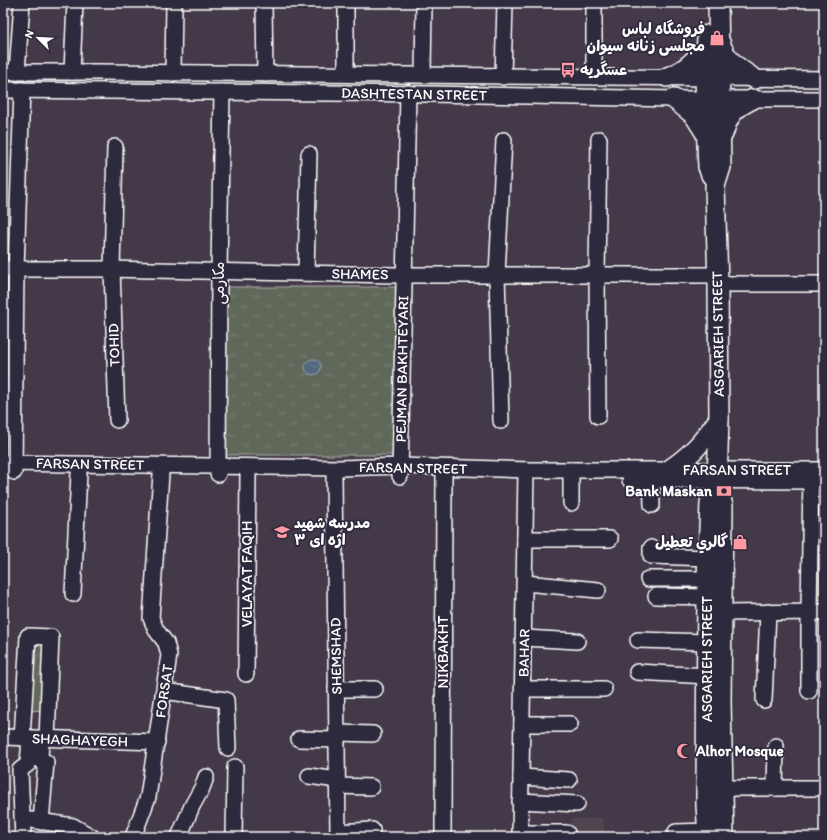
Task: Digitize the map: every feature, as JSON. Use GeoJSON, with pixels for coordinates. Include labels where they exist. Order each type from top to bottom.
{"type":"FeatureCollection","features":[{"type":"Feature","properties":{"kind":"main road","name":"ASGARIEH STREET"},"geometry":{"type":"LineString","coordinates":[[708,3],[713,44],[712,99],[714,138],[721,167],[715,186],[718,279],[719,419],[717,476],[710,503],[707,588],[706,805],[714,835]]}},
{"type":"Feature","properties":{"kind":"main road","name":"ASGARIEH STREET"},"geometry":{"type":"LineString","coordinates":[[713,44],[718,3]]}},
{"type":"Feature","properties":{"kind":"main road"},"geometry":{"type":"LineString","coordinates":[[667,77],[675,75],[689,66],[713,44],[722,50],[735,66],[755,79]]}},
{"type":"Feature","properties":{"kind":"main road"},"geometry":{"type":"LineString","coordinates":[[674,99],[694,115],[714,138],[727,122],[733,111],[752,99]]}},
{"type":"Feature","properties":{"kind":"main road"},"geometry":{"type":"LineString","coordinates":[[669,470],[683,461],[700,445],[719,419]]}},
{"type":"Feature","properties":{"kind":"main road","name":"ASGARIEH STREET"},"geometry":{"type":"LineString","coordinates":[[714,835],[722,788],[723,506],[717,476]]}},
{"type":"Feature","properties":{"kind":"street"},"geometry":{"type":"LineString","coordinates":[[10,72],[22,3]]}},
{"type":"Feature","properties":{"kind":"street"},"geometry":{"type":"LineString","coordinates":[[72,72],[75,3]]}},
{"type":"Feature","properties":{"kind":"street"},"geometry":{"type":"LineString","coordinates":[[160,91],[166,73],[174,3]]}},
{"type":"Feature","properties":{"kind":"street"},"geometry":{"type":"LineString","coordinates":[[264,3],[265,74]]}},
{"type":"Feature","properties":{"kind":"street"},"geometry":{"type":"LineString","coordinates":[[346,3],[346,74]]}},
{"type":"Feature","properties":{"kind":"street"},"geometry":{"type":"LineString","coordinates":[[423,75],[424,3]]}},
{"type":"Feature","properties":{"kind":"street"},"geometry":{"type":"LineString","coordinates":[[503,76],[505,3]]}},
{"type":"Feature","properties":{"kind":"street"},"geometry":{"type":"LineString","coordinates":[[594,3],[594,77]]}},
{"type":"Feature","properties":{"kind":"street","name":"DASHTESTAN STREET"},"geometry":{"type":"LineString","coordinates":[[10,72],[824,79]]}},
{"type":"Feature","properties":{"kind":"street","name":"DASHTESTAN STREET"},"geometry":{"type":"LineString","coordinates":[[3,90],[408,93],[674,99],[824,99]]}},
{"type":"Feature","properties":{"kind":"street"},"geometry":{"type":"LineString","coordinates":[[9,468],[9,269],[22,90]]}},
{"type":"Feature","properties":{"kind":"street","name":"مکارمی"},"geometry":{"type":"LineString","coordinates":[[218,470],[222,92]]}},
{"type":"Feature","properties":{"kind":"street","name":"PEJMAN BAKHTEYARI"},"geometry":{"type":"LineString","coordinates":[[400,472],[408,93]]}},
{"type":"Feature","properties":{"kind":"street"},"geometry":{"type":"LineString","coordinates":[[598,416],[597,274],[600,139]]}},
{"type":"Feature","properties":{"kind":"street"},"geometry":{"type":"LineString","coordinates":[[501,421],[497,274],[504,140]]}},
{"type":"Feature","properties":{"kind":"street","name":"TOHID"},"geometry":{"type":"LineString","coordinates":[[115,147],[112,269],[117,420]]}},
{"type":"Feature","properties":{"kind":"street"},"geometry":{"type":"LineString","coordinates":[[306,273],[309,154]]}},
{"type":"Feature","properties":{"kind":"street","name":"SHAMES"},"geometry":{"type":"LineString","coordinates":[[9,269],[112,269],[404,275],[597,274],[824,284]]}},
{"type":"Feature","properties":{"kind":"street","name":"FARSAN STREET"},"geometry":{"type":"LineString","coordinates":[[9,468],[218,470],[339,468],[400,472],[571,475],[651,480],[717,476],[817,476]]}},
{"type":"Feature","properties":{"kind":"street","name":"FARSAN STREET"},"geometry":{"type":"LineString","coordinates":[[9,468],[79,473],[161,474],[218,470],[248,475],[334,476],[400,472]]}},
{"type":"Feature","properties":{"kind":"street","name":"FARSAN STREET"},"geometry":{"type":"LineString","coordinates":[[571,475],[669,470],[717,476]]}},
{"type":"Feature","properties":{"kind":"street"},"geometry":{"type":"LineString","coordinates":[[73,594],[79,473]]}},
{"type":"Feature","properties":{"kind":"street","name":"NIKBAKHT"},"geometry":{"type":"LineString","coordinates":[[443,837],[444,473]]}},
{"type":"Feature","properties":{"kind":"street","name":"FORSAT"},"geometry":{"type":"LineString","coordinates":[[134,837],[148,797],[169,655],[166,643],[156,630],[152,618],[161,474]]}},
{"type":"Feature","properties":{"kind":"street","name":"BAHAR"},"geometry":{"type":"LineString","coordinates":[[520,835],[526,474]]}},
{"type":"Feature","properties":{"kind":"street","name":"VELAYAT FAQIH"},"geometry":{"type":"LineString","coordinates":[[246,674],[248,475]]}},
{"type":"Feature","properties":{"kind":"street"},"geometry":{"type":"LineString","coordinates":[[571,475],[571,504]]}},
{"type":"Feature","properties":{"kind":"street","name":"SHEMSHAD"},"geometry":{"type":"LineString","coordinates":[[334,476],[338,834]]}},
{"type":"Feature","properties":{"kind":"street"},"geometry":{"type":"LineString","coordinates":[[809,691],[809,612],[817,476]]}},
{"type":"Feature","properties":{"kind":"street"},"geometry":{"type":"LineString","coordinates":[[651,480],[652,505]]}},
{"type":"Feature","properties":{"kind":"street"},"geometry":{"type":"LineString","coordinates":[[525,539],[610,539]]}},
{"type":"Feature","properties":{"kind":"street"},"geometry":{"type":"LineString","coordinates":[[651,548],[651,556],[708,558]]}},
{"type":"Feature","properties":{"kind":"street"},"geometry":{"type":"LineString","coordinates":[[648,579],[707,588]]}},
{"type":"Feature","properties":{"kind":"street"},"geometry":{"type":"LineString","coordinates":[[525,584],[598,590]]}},
{"type":"Feature","properties":{"kind":"street"},"geometry":{"type":"LineString","coordinates":[[656,596],[707,588]]}},
{"type":"Feature","properties":{"kind":"street"},"geometry":{"type":"LineString","coordinates":[[764,700],[768,612]]}},
{"type":"Feature","properties":{"kind":"street"},"geometry":{"type":"LineString","coordinates":[[723,613],[824,612]]}},
{"type":"Feature","properties":{"kind":"street"},"geometry":{"type":"LineString","coordinates":[[23,837],[20,770],[28,764],[35,738],[51,637],[28,636],[35,738],[40,760],[46,762],[41,822]]}},
{"type":"Feature","properties":{"kind":"street"},"geometry":{"type":"LineString","coordinates":[[524,638],[577,640]]}},
{"type":"Feature","properties":{"kind":"street"},"geometry":{"type":"LineString","coordinates":[[638,640],[707,642]]}},
{"type":"Feature","properties":{"kind":"street"},"geometry":{"type":"LineString","coordinates":[[637,672],[707,676]]}},
{"type":"Feature","properties":{"kind":"street"},"geometry":{"type":"LineString","coordinates":[[336,688],[375,689]]}},
{"type":"Feature","properties":{"kind":"street"},"geometry":{"type":"LineString","coordinates":[[523,689],[604,689]]}},
{"type":"Feature","properties":{"kind":"street"},"geometry":{"type":"LineString","coordinates":[[164,691],[226,700],[228,748]]}},
{"type":"Feature","properties":{"kind":"street"},"geometry":{"type":"LineString","coordinates":[[522,724],[570,724]]}},
{"type":"Feature","properties":{"kind":"street"},"geometry":{"type":"LineString","coordinates":[[299,739],[373,734]]}},
{"type":"Feature","properties":{"kind":"street","name":"SHAGHAYEGH"},"geometry":{"type":"LineString","coordinates":[[3,737],[157,742]]}},
{"type":"Feature","properties":{"kind":"street"},"geometry":{"type":"LineString","coordinates":[[775,788],[776,746]]}},
{"type":"Feature","properties":{"kind":"street"},"geometry":{"type":"LineString","coordinates":[[234,837],[235,767]]}},
{"type":"Feature","properties":{"kind":"street"},"geometry":{"type":"LineString","coordinates":[[309,776],[337,783],[371,787]]}},
{"type":"Feature","properties":{"kind":"street"},"geometry":{"type":"LineString","coordinates":[[179,837],[206,777]]}},
{"type":"Feature","properties":{"kind":"street"},"geometry":{"type":"LineString","coordinates":[[521,777],[569,780]]}},
{"type":"Feature","properties":{"kind":"street"},"geometry":{"type":"LineString","coordinates":[[722,788],[824,788]]}},
{"type":"Feature","properties":{"kind":"street"},"geometry":{"type":"LineString","coordinates":[[520,801],[577,804]]}},
{"type":"Feature","properties":{"kind":"street"},"geometry":{"type":"LineString","coordinates":[[22,818],[41,822],[58,831],[73,826],[92,837]]}},
{"type":"Feature","properties":{"kind":"street"},"geometry":{"type":"LineString","coordinates":[[338,834],[372,830]]}},
{"type":"Feature","properties":{"kind":"street"},"geometry":{"type":"LineString","coordinates":[[676,832],[714,835]]}},
{"type":"Feature","properties":{"kind":"street"},"geometry":{"type":"LineString","coordinates":[[520,835],[567,833]]}},
{"type":"Feature","properties":{"kind":"shaded area"},"geometry":{"type":"Polygon","coordinates":[[[602,818],[605,833],[686,837],[573,837],[571,819],[602,818]]]}},
{"type":"Feature","properties":{"kind":"green space"},"geometry":{"type":"Polygon","coordinates":[[[225,287],[400,287],[397,455],[223,455],[225,287]]]}},
{"type":"Feature","properties":{"kind":"green space"},"geometry":{"type":"Polygon","coordinates":[[[818,494],[824,494],[824,600],[815,599],[818,494]]]}},
{"type":"Feature","properties":{"kind":"green space"},"geometry":{"type":"Polygon","coordinates":[[[32,643],[44,643],[43,710],[30,711],[32,643]]]}},
{"type":"Feature","properties":{"kind":"water"},"geometry":{"type":"Polygon","coordinates":[[[310,359],[316,359],[321,364],[319,373],[316,375],[310,375],[305,370],[305,364],[310,359]]]}},
{"type":"Feature","properties":{"kind":"place","name":"فروشگاه لباس مجلسی زنانه سیوان"},"geometry":{"type":"Point","coordinates":[717,38]}},
{"type":"Feature","properties":{"kind":"place","name":"عسگریه"},"geometry":{"type":"Point","coordinates":[568,70]}},
{"type":"Feature","properties":{"kind":"place","name":"Bank Maskan"},"geometry":{"type":"Point","coordinates":[724,491]}},
{"type":"Feature","properties":{"kind":"place","name":"مدرسه شهید اژه ای ۳"},"geometry":{"type":"Point","coordinates":[282,532]}},
{"type":"Feature","properties":{"kind":"place","name":"گالري تعطيل"},"geometry":{"type":"Point","coordinates":[740,542]}},
{"type":"Feature","properties":{"kind":"place","name":"Alhor Mosque"},"geometry":{"type":"Point","coordinates":[684,751]}}]}
